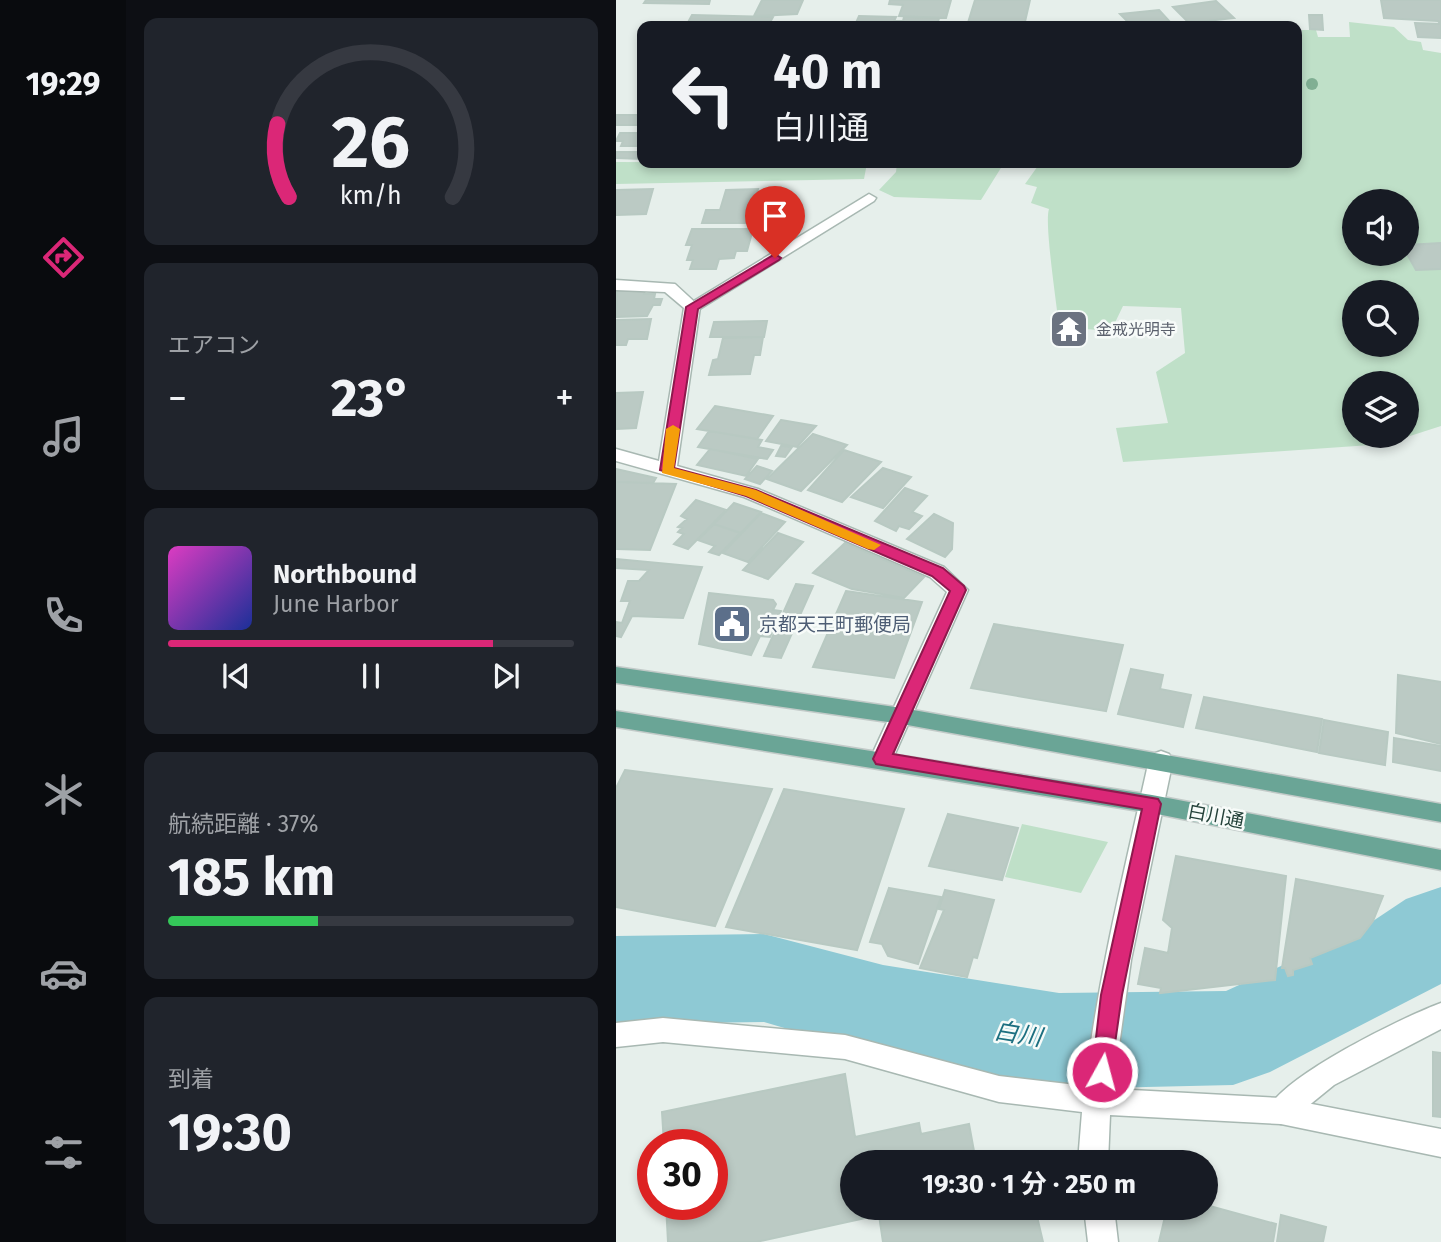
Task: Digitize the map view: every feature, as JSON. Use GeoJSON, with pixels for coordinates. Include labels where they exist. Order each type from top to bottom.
{"type":"FeatureCollection","features":[{"type":"Feature","properties":{"kind":"main road"},"geometry":{"type":"LineString","coordinates":[[616,675],[902,716],[1161,760],[1441,813]]}},
{"type":"Feature","properties":{"kind":"main road","name":"白川通"},"geometry":{"type":"LineString","coordinates":[[616,719],[882,759],[1152,804],[1441,860]]}},
{"type":"Feature","properties":{"kind":"street"},"geometry":{"type":"LineString","coordinates":[[692,307],[735,283],[869,198]]}},
{"type":"Feature","properties":{"kind":"street"},"geometry":{"type":"LineString","coordinates":[[616,285],[669,287],[692,307]]}},
{"type":"Feature","properties":{"kind":"street"},"geometry":{"type":"LineString","coordinates":[[667,470],[692,307]]}},
{"type":"Feature","properties":{"kind":"street"},"geometry":{"type":"LineString","coordinates":[[616,455],[751,493],[937,572],[958,590],[882,759]]}},
{"type":"Feature","properties":{"kind":"street"},"geometry":{"type":"LineString","coordinates":[[1094,1150],[1096,1101],[1111,995],[1161,760]]}},
{"type":"Feature","properties":{"kind":"street"},"geometry":{"type":"LineString","coordinates":[[1281,1111],[1324,1076],[1441,1015]]}},
{"type":"Feature","properties":{"kind":"street"},"geometry":{"type":"LineString","coordinates":[[616,1035],[663,1030],[845,1047],[999,1089],[1096,1101],[1281,1111],[1441,1143]]}},
{"type":"Feature","properties":{"kind":"street"},"geometry":{"type":"LineString","coordinates":[[1100,1220],[1103,1242]]}},
{"type":"Feature","properties":{"kind":"green space"},"geometry":{"type":"Polygon","coordinates":[[[1349,22],[1394,27],[1408,40],[1421,42],[1423,50],[1441,53],[1441,426],[1419,433],[1419,371],[1342,371],[1342,447],[1123,462],[1116,428],[1168,423],[1156,372],[1185,353],[1181,308],[1123,306],[1111,331],[1059,327],[1049,247],[1049,209],[1031,203],[1037,187],[1025,184],[1036,168],[1302,168],[1302,30],[1316,30],[1318,37],[1350,37],[1349,22]]]}},
{"type":"Feature","properties":{"kind":"green space"},"geometry":{"type":"Polygon","coordinates":[[[616,162],[637,162],[637,168],[866,168],[864,179],[616,184],[616,162]]]}},
{"type":"Feature","properties":{"kind":"green space"},"geometry":{"type":"Polygon","coordinates":[[[896,168],[1001,168],[981,200],[894,197],[879,190],[896,172],[896,168]]]}},
{"type":"Feature","properties":{"kind":"green space"},"geometry":{"type":"Polygon","coordinates":[[[1022,824],[1108,842],[1081,893],[1005,877],[1022,824]]]}},
{"type":"Feature","properties":{"kind":"building"},"geometry":{"type":"Polygon","coordinates":[[[646,0],[710,0],[709,4],[644,3],[646,0]]]}},
{"type":"Feature","properties":{"kind":"building"},"geometry":{"type":"Polygon","coordinates":[[[762,0],[803,0],[797,14],[754,16],[762,0]]]}},
{"type":"Feature","properties":{"kind":"building"},"geometry":{"type":"Polygon","coordinates":[[[890,0],[951,0],[946,18],[899,16],[903,5],[889,4],[890,0]]]}},
{"type":"Feature","properties":{"kind":"building"},"geometry":{"type":"Polygon","coordinates":[[[975,0],[1030,0],[1025,21],[969,21],[975,0]]]}},
{"type":"Feature","properties":{"kind":"building"},"geometry":{"type":"Polygon","coordinates":[[[1381,0],[1441,0],[1441,24],[1438,21],[1384,18],[1381,0]]]}},
{"type":"Feature","properties":{"kind":"building"},"geometry":{"type":"Polygon","coordinates":[[[1216,1],[1234,18],[1187,21],[1173,7],[1216,1]]]}},
{"type":"Feature","properties":{"kind":"building"},"geometry":{"type":"Polygon","coordinates":[[[1159,10],[1169,21],[1127,21],[1120,14],[1159,10]]]}},
{"type":"Feature","properties":{"kind":"building"},"geometry":{"type":"Polygon","coordinates":[[[692,15],[773,17],[771,21],[689,21],[692,15]]]}},
{"type":"Feature","properties":{"kind":"building"},"geometry":{"type":"Polygon","coordinates":[[[1309,15],[1322,15],[1323,30],[1310,29],[1309,15]]]}},
{"type":"Feature","properties":{"kind":"building"},"geometry":{"type":"Polygon","coordinates":[[[859,16],[896,17],[894,21],[857,21],[859,16]]]}},
{"type":"Feature","properties":{"kind":"building"},"geometry":{"type":"Polygon","coordinates":[[[904,17],[939,18],[938,21],[903,21],[904,17]]]}},
{"type":"Feature","properties":{"kind":"building"},"geometry":{"type":"Polygon","coordinates":[[[1415,23],[1441,24],[1441,38],[1418,37],[1415,23]]]}},
{"type":"Feature","properties":{"kind":"building"},"geometry":{"type":"Polygon","coordinates":[[[616,115],[637,115],[637,125],[616,125],[616,115]]]}},
{"type":"Feature","properties":{"kind":"building"},"geometry":{"type":"Polygon","coordinates":[[[620,133],[637,133],[637,146],[621,146],[623,141],[616,141],[620,133]]]}},
{"type":"Feature","properties":{"kind":"building"},"geometry":{"type":"Polygon","coordinates":[[[616,152],[637,152],[637,159],[616,158],[616,152]]]}},
{"type":"Feature","properties":{"kind":"building"},"geometry":{"type":"Polygon","coordinates":[[[653,189],[646,214],[616,215],[616,190],[653,189]]]}},
{"type":"Feature","properties":{"kind":"building"},"geometry":{"type":"Polygon","coordinates":[[[758,189],[748,223],[702,223],[706,210],[720,210],[726,190],[758,189]]]}},
{"type":"Feature","properties":{"kind":"building"},"geometry":{"type":"Polygon","coordinates":[[[692,229],[753,229],[747,251],[736,251],[734,258],[719,259],[716,269],[690,269],[693,260],[687,260],[692,245],[686,245],[692,229]]]}},
{"type":"Feature","properties":{"kind":"building"},"geometry":{"type":"Polygon","coordinates":[[[1441,243],[1441,269],[1416,270],[1414,266],[1419,266],[1419,244],[1441,243]]]}},
{"type":"Feature","properties":{"kind":"building"},"geometry":{"type":"Polygon","coordinates":[[[645,290],[644,294],[655,294],[654,299],[662,299],[660,305],[653,305],[647,316],[616,317],[617,291],[645,290]]]}},
{"type":"Feature","properties":{"kind":"building"},"geometry":{"type":"Polygon","coordinates":[[[651,319],[647,339],[628,339],[626,345],[616,345],[616,320],[651,319]]]}},
{"type":"Feature","properties":{"kind":"building"},"geometry":{"type":"Polygon","coordinates":[[[767,321],[764,337],[710,337],[714,322],[767,321]]]}},
{"type":"Feature","properties":{"kind":"building"},"geometry":{"type":"Polygon","coordinates":[[[763,337],[760,355],[754,355],[750,374],[709,375],[713,360],[718,359],[723,338],[763,337]]]}},
{"type":"Feature","properties":{"kind":"building"},"geometry":{"type":"Polygon","coordinates":[[[643,392],[636,428],[616,429],[616,393],[643,392]]]}},
{"type":"Feature","properties":{"kind":"building"},"geometry":{"type":"Polygon","coordinates":[[[715,406],[773,416],[757,439],[697,429],[715,406]]]}},
{"type":"Feature","properties":{"kind":"building"},"geometry":{"type":"Polygon","coordinates":[[[781,420],[816,426],[797,447],[766,441],[781,420]]]}},
{"type":"Feature","properties":{"kind":"building"},"geometry":{"type":"Polygon","coordinates":[[[709,431],[762,440],[758,447],[773,450],[767,459],[698,447],[709,431]]]}},
{"type":"Feature","properties":{"kind":"building"},"geometry":{"type":"Polygon","coordinates":[[[813,434],[847,445],[801,491],[767,479],[813,434]]]}},
{"type":"Feature","properties":{"kind":"building"},"geometry":{"type":"Polygon","coordinates":[[[781,446],[792,447],[785,457],[776,456],[781,446]]]}},
{"type":"Feature","properties":{"kind":"building"},"geometry":{"type":"Polygon","coordinates":[[[710,449],[758,459],[746,476],[697,465],[710,449]]]}},
{"type":"Feature","properties":{"kind":"building"},"geometry":{"type":"Polygon","coordinates":[[[844,450],[881,462],[842,502],[808,490],[844,450]]]}},
{"type":"Feature","properties":{"kind":"building"},"geometry":{"type":"Polygon","coordinates":[[[757,466],[772,471],[760,484],[745,479],[757,466]]]}},
{"type":"Feature","properties":{"kind":"building"},"geometry":{"type":"Polygon","coordinates":[[[883,468],[911,477],[883,508],[851,497],[883,468]]]}},
{"type":"Feature","properties":{"kind":"building"},"geometry":{"type":"Polygon","coordinates":[[[616,469],[656,478],[653,483],[616,482],[616,469]]]}},
{"type":"Feature","properties":{"kind":"building"},"geometry":{"type":"Polygon","coordinates":[[[616,482],[676,484],[650,550],[616,549],[616,482]]]}},
{"type":"Feature","properties":{"kind":"building"},"geometry":{"type":"Polygon","coordinates":[[[905,488],[927,496],[912,512],[922,516],[909,529],[899,526],[896,531],[875,521],[905,488]]]}},
{"type":"Feature","properties":{"kind":"building"},"geometry":{"type":"Polygon","coordinates":[[[696,500],[726,510],[688,549],[674,544],[684,534],[678,532],[682,528],[678,527],[687,519],[681,516],[696,500]]]}},
{"type":"Feature","properties":{"kind":"building"},"geometry":{"type":"Polygon","coordinates":[[[734,503],[761,512],[741,533],[714,524],[734,503]]]}},
{"type":"Feature","properties":{"kind":"building"},"geometry":{"type":"Polygon","coordinates":[[[761,513],[785,522],[748,562],[723,553],[761,513]]]}},
{"type":"Feature","properties":{"kind":"building"},"geometry":{"type":"Polygon","coordinates":[[[934,514],[953,523],[952,549],[945,557],[907,539],[934,514]]]}},
{"type":"Feature","properties":{"kind":"building"},"geometry":{"type":"Polygon","coordinates":[[[714,524],[740,533],[719,555],[709,552],[715,546],[698,540],[714,524]]]}},
{"type":"Feature","properties":{"kind":"building"},"geometry":{"type":"Polygon","coordinates":[[[778,533],[803,542],[768,579],[743,570],[778,533]]]}},
{"type":"Feature","properties":{"kind":"building"},"geometry":{"type":"Polygon","coordinates":[[[845,543],[924,577],[904,598],[852,589],[813,573],[845,543]]]}},
{"type":"Feature","properties":{"kind":"building"},"geometry":{"type":"Polygon","coordinates":[[[616,559],[702,567],[683,618],[632,616],[621,637],[616,636],[616,622],[622,623],[630,601],[621,601],[628,581],[639,581],[649,570],[616,568],[616,559]]]}},
{"type":"Feature","properties":{"kind":"building"},"geometry":{"type":"Polygon","coordinates":[[[796,584],[813,586],[781,658],[764,656],[796,584]]]}},
{"type":"Feature","properties":{"kind":"building"},"geometry":{"type":"Polygon","coordinates":[[[846,591],[922,602],[894,678],[813,667],[846,591]]]}},
{"type":"Feature","properties":{"kind":"building"},"geometry":{"type":"Polygon","coordinates":[[[709,593],[773,600],[776,604],[773,610],[781,611],[770,637],[760,636],[751,655],[699,644],[709,593]]]}},
{"type":"Feature","properties":{"kind":"building"},"geometry":{"type":"Polygon","coordinates":[[[994,624],[1123,645],[1106,711],[971,688],[994,624]]]}},
{"type":"Feature","properties":{"kind":"building"},"geometry":{"type":"Polygon","coordinates":[[[1131,669],[1163,675],[1160,689],[1191,695],[1183,727],[1118,714],[1131,669]]]}},
{"type":"Feature","properties":{"kind":"building"},"geometry":{"type":"Polygon","coordinates":[[[1398,675],[1441,682],[1441,744],[1396,733],[1398,675]]]}},
{"type":"Feature","properties":{"kind":"building"},"geometry":{"type":"Polygon","coordinates":[[[1204,697],[1322,719],[1317,752],[1196,728],[1204,697]]]}},
{"type":"Feature","properties":{"kind":"building"},"geometry":{"type":"Polygon","coordinates":[[[1324,720],[1388,732],[1385,765],[1319,753],[1324,720]]]}},
{"type":"Feature","properties":{"kind":"building"},"geometry":{"type":"Polygon","coordinates":[[[1394,738],[1441,746],[1441,771],[1393,762],[1394,738]]]}},
{"type":"Feature","properties":{"kind":"building"},"geometry":{"type":"Polygon","coordinates":[[[625,770],[772,789],[715,926],[616,907],[616,788],[625,770]]]}},
{"type":"Feature","properties":{"kind":"building"},"geometry":{"type":"Polygon","coordinates":[[[784,789],[904,809],[857,950],[726,927],[784,789]]]}},
{"type":"Feature","properties":{"kind":"building"},"geometry":{"type":"Polygon","coordinates":[[[948,814],[1018,828],[1002,880],[929,866],[948,814]]]}},
{"type":"Feature","properties":{"kind":"building"},"geometry":{"type":"Polygon","coordinates":[[[1176,856],[1286,876],[1275,980],[1160,993],[1161,988],[1138,984],[1145,948],[1168,953],[1172,928],[1163,920],[1176,856]]]}},
{"type":"Feature","properties":{"kind":"building"},"geometry":{"type":"Polygon","coordinates":[[[1296,879],[1383,896],[1373,921],[1360,938],[1310,958],[1312,964],[1293,970],[1293,975],[1288,976],[1285,968],[1282,968],[1296,879]]]}},
{"type":"Feature","properties":{"kind":"building"},"geometry":{"type":"Polygon","coordinates":[[[889,888],[941,897],[918,964],[888,956],[882,944],[870,942],[889,888]]]}},
{"type":"Feature","properties":{"kind":"building"},"geometry":{"type":"Polygon","coordinates":[[[945,890],[994,900],[977,958],[973,957],[967,977],[920,968],[944,910],[939,909],[945,890]]]}},
{"type":"Feature","properties":{"kind":"building"},"geometry":{"type":"Polygon","coordinates":[[[1433,1052],[1441,1053],[1441,1117],[1433,1116],[1433,1052]]]}},
{"type":"Feature","properties":{"kind":"building"},"geometry":{"type":"Polygon","coordinates":[[[845,1074],[855,1137],[919,1123],[921,1134],[969,1124],[974,1150],[840,1150],[840,1220],[856,1220],[756,1242],[668,1242],[667,1220],[728,1220],[728,1129],[663,1129],[662,1112],[845,1074]]]}},
{"type":"Feature","properties":{"kind":"building"},"geometry":{"type":"Polygon","coordinates":[[[1218,1208],[1276,1224],[1273,1242],[1159,1242],[1164,1220],[1218,1220],[1218,1208]]]}},
{"type":"Feature","properties":{"kind":"building"},"geometry":{"type":"Polygon","coordinates":[[[1281,1215],[1326,1227],[1323,1242],[1277,1242],[1281,1215]]]}},
{"type":"Feature","properties":{"kind":"building"},"geometry":{"type":"Polygon","coordinates":[[[880,1220],[1038,1220],[1043,1242],[883,1242],[880,1220]]]}},
{"type":"Feature","properties":{"kind":"waterway","name":"白川"},"geometry":{"type":"LineString","coordinates":[[616,980],[667,977],[764,978],[883,1011],[1059,1041],[1233,1038],[1393,962],[1441,929]]}},
{"type":"Feature","properties":{"kind":"slow traffic"},"geometry":{"type":"LineString","coordinates":[[673,429],[667,470],[751,493],[874,545]]}},
{"type":"Feature","properties":{"kind":"place","name":"金戒光明寺"},"geometry":{"type":"Point","coordinates":[1069,329]}},
{"type":"Feature","properties":{"kind":"place","name":"京都天王町郵便局"},"geometry":{"type":"Point","coordinates":[732,624]}},
{"type":"Feature","properties":{"kind":"route"},"geometry":{"type":"LineString","coordinates":[[775,258],[692,307],[667,470],[751,493],[937,572],[958,590],[882,759],[1152,804],[1111,995],[1102,1072]]}}]}
